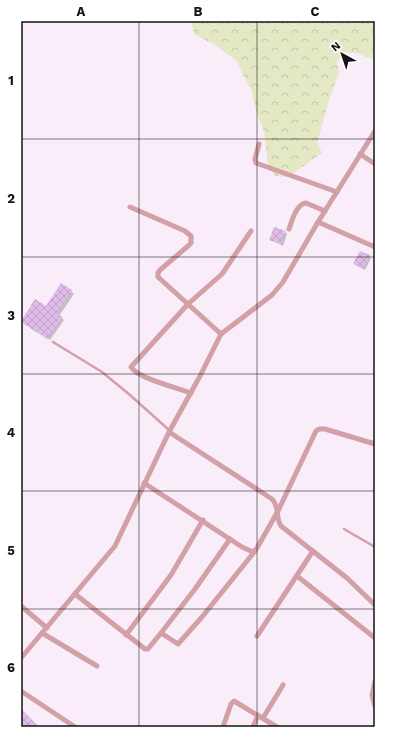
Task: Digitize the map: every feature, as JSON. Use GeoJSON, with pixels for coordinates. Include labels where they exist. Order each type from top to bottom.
{"type":"FeatureCollection","features":[{"type":"Feature","properties":{"kind":"street"},"geometry":{"type":"LineString","coordinates":[[21,657],[115,546],[169,431],[191,393],[221,334],[272,295],[283,282],[318,222],[375,131]]}},
{"type":"Feature","properties":{"kind":"street"},"geometry":{"type":"LineString","coordinates":[[259,144],[255,159],[256,163],[337,192]]}},
{"type":"Feature","properties":{"kind":"street"},"geometry":{"type":"LineString","coordinates":[[360,154],[375,164]]}},
{"type":"Feature","properties":{"kind":"street"},"geometry":{"type":"LineString","coordinates":[[289,229],[300,204],[306,203],[325,211]]}},
{"type":"Feature","properties":{"kind":"street"},"geometry":{"type":"LineString","coordinates":[[130,208],[185,231],[191,236],[191,243],[160,270],[158,275],[160,279],[221,334]]}},
{"type":"Feature","properties":{"kind":"street"},"geometry":{"type":"LineString","coordinates":[[318,222],[375,247]]}},
{"type":"Feature","properties":{"kind":"street"},"geometry":{"type":"LineString","coordinates":[[191,393],[142,376],[131,367],[188,304],[222,274],[251,231]]}},
{"type":"Feature","properties":{"kind":"street"},"geometry":{"type":"LineString","coordinates":[[161,633],[176,644],[179,644],[255,551],[278,510],[314,434],[318,430],[325,429],[338,432],[375,444]]}},
{"type":"Feature","properties":{"kind":"street"},"geometry":{"type":"LineString","coordinates":[[169,431],[272,499],[277,506],[281,526],[347,578],[375,605]]}},
{"type":"Feature","properties":{"kind":"street"},"geometry":{"type":"LineString","coordinates":[[144,483],[247,550],[252,552],[255,551]]}},
{"type":"Feature","properties":{"kind":"street"},"geometry":{"type":"LineString","coordinates":[[126,635],[171,575],[203,520]]}},
{"type":"Feature","properties":{"kind":"street"},"geometry":{"type":"LineString","coordinates":[[75,594],[146,650],[195,589],[230,539]]}},
{"type":"Feature","properties":{"kind":"street"},"geometry":{"type":"LineString","coordinates":[[257,636],[313,551]]}},
{"type":"Feature","properties":{"kind":"street"},"geometry":{"type":"LineString","coordinates":[[297,576],[375,638]]}},
{"type":"Feature","properties":{"kind":"street"},"geometry":{"type":"LineString","coordinates":[[21,606],[47,628]]}},
{"type":"Feature","properties":{"kind":"street"},"geometry":{"type":"LineString","coordinates":[[42,633],[97,666]]}},
{"type":"Feature","properties":{"kind":"street"},"geometry":{"type":"LineString","coordinates":[[375,681],[372,695],[375,706]]}},
{"type":"Feature","properties":{"kind":"street"},"geometry":{"type":"LineString","coordinates":[[263,718],[283,685]]}},
{"type":"Feature","properties":{"kind":"street"},"geometry":{"type":"LineString","coordinates":[[21,691],[75,727]]}},
{"type":"Feature","properties":{"kind":"street"},"geometry":{"type":"LineString","coordinates":[[223,727],[231,704],[234,701],[277,727]]}},
{"type":"Feature","properties":{"kind":"street"},"geometry":{"type":"LineString","coordinates":[[253,727],[258,715]]}},
{"type":"Feature","properties":{"kind":"lane"},"geometry":{"type":"LineString","coordinates":[[53,342],[107,376],[169,431]]}},
{"type":"Feature","properties":{"kind":"lane"},"geometry":{"type":"LineString","coordinates":[[344,529],[375,548]]}},
{"type":"Feature","properties":{"kind":"green space"},"geometry":{"type":"Polygon","coordinates":[[[191,21],[375,21],[375,60],[356,53],[344,52],[337,62],[339,73],[330,97],[317,143],[322,153],[288,177],[275,176],[268,165],[264,132],[256,111],[252,91],[237,61],[215,45],[194,34],[191,21]]]}},
{"type":"Feature","properties":{"kind":"building"},"geometry":{"type":"Polygon","coordinates":[[[274,227],[286,231],[280,244],[269,240],[274,227]]]}},
{"type":"Feature","properties":{"kind":"building"},"geometry":{"type":"Polygon","coordinates":[[[360,251],[370,255],[363,269],[353,264],[360,251]]]}},
{"type":"Feature","properties":{"kind":"building"},"geometry":{"type":"Polygon","coordinates":[[[61,283],[72,290],[56,313],[62,317],[47,339],[21,321],[35,299],[46,306],[61,283]]]}},
{"type":"Feature","properties":{"kind":"building"},"geometry":{"type":"Polygon","coordinates":[[[21,709],[37,725],[34,727],[21,727],[21,709]]]}}]}
